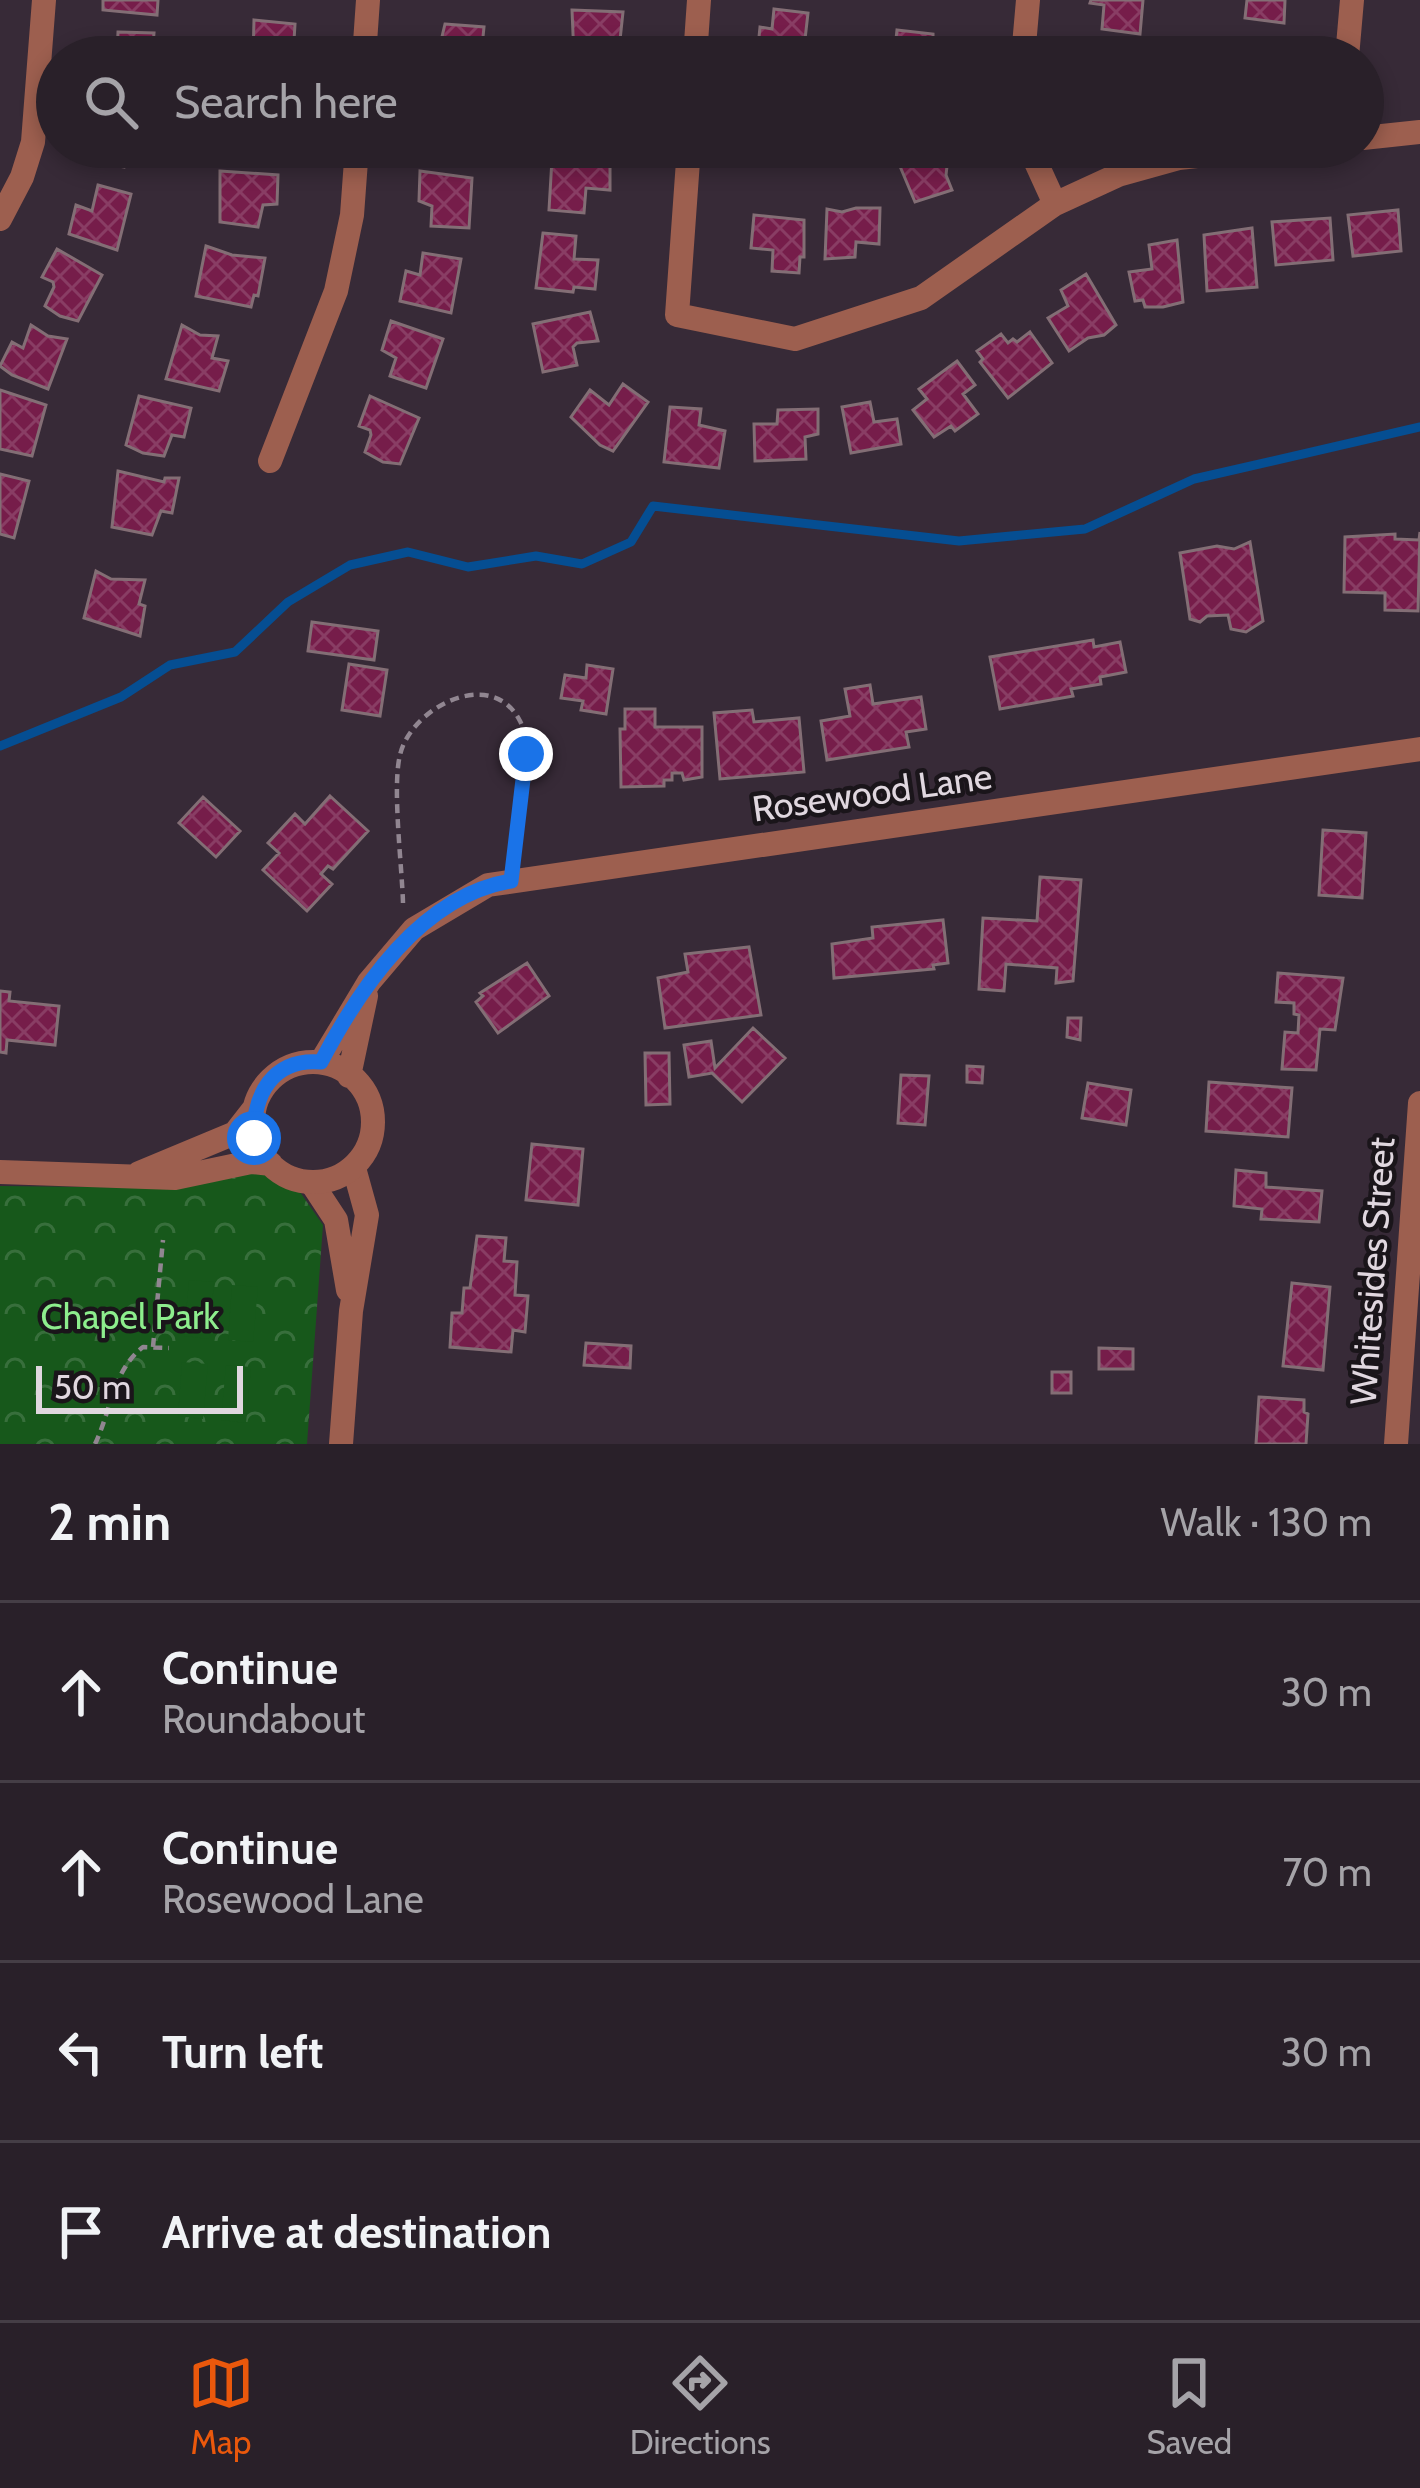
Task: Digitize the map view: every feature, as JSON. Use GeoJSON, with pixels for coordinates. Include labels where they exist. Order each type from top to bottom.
{"type":"FeatureCollection","features":[{"type":"Feature","properties":{"kind":"street"},"geometry":{"type":"LineString","coordinates":[[41,36],[44,0]]}},
{"type":"Feature","properties":{"kind":"street"},"geometry":{"type":"LineString","coordinates":[[365,36],[368,0]]}},
{"type":"Feature","properties":{"kind":"street"},"geometry":{"type":"LineString","coordinates":[[696,36],[699,0]]}},
{"type":"Feature","properties":{"kind":"street"},"geometry":{"type":"LineString","coordinates":[[1025,36],[1028,0]]}},
{"type":"Feature","properties":{"kind":"street"},"geometry":{"type":"LineString","coordinates":[[1349,36],[1352,0]]}},
{"type":"Feature","properties":{"kind":"street"},"geometry":{"type":"LineString","coordinates":[[0,219],[22,177],[33,142],[36,103]]}},
{"type":"Feature","properties":{"kind":"street"},"geometry":{"type":"LineString","coordinates":[[1384,136],[1420,132]]}},
{"type":"Feature","properties":{"kind":"street"},"geometry":{"type":"LineString","coordinates":[[270,461],[336,291],[352,215],[355,168]]}},
{"type":"Feature","properties":{"kind":"street"},"geometry":{"type":"LineString","coordinates":[[687,168],[677,315],[795,340],[921,298],[1055,204],[1143,168]]}},
{"type":"Feature","properties":{"kind":"street"},"geometry":{"type":"LineString","coordinates":[[1039,168],[1055,204]]}},
{"type":"Feature","properties":{"kind":"street","name":"Rosewood Lane"},"geometry":{"type":"LineString","coordinates":[[321,1062],[369,982],[414,929],[488,885],[1420,749]]}},
{"type":"Feature","properties":{"kind":"street","name":"Rosewood Lane"},"geometry":{"type":"LineString","coordinates":[[350,1076],[369,982]]}},
{"type":"Feature","properties":{"kind":"street"},"geometry":{"type":"LineString","coordinates":[[132,1176],[235,1133],[275,1075],[310,1061],[350,1076],[362,1087],[373,1126],[368,1147],[354,1168],[311,1182],[297,1181],[271,1164],[254,1138],[253,1110]]}},
{"type":"Feature","properties":{"kind":"street","name":"Whitesides Street"},"geometry":{"type":"LineString","coordinates":[[1396,1444],[1412,1337],[1420,1103]]}},
{"type":"Feature","properties":{"kind":"street"},"geometry":{"type":"LineString","coordinates":[[0,1172],[175,1178],[251,1162],[271,1164]]}},
{"type":"Feature","properties":{"kind":"street"},"geometry":{"type":"LineString","coordinates":[[341,1444],[351,1310],[367,1215],[354,1168]]}},
{"type":"Feature","properties":{"kind":"street"},"geometry":{"type":"LineString","coordinates":[[311,1182],[336,1220],[351,1310]]}},
{"type":"Feature","properties":{"kind":"path"},"geometry":{"type":"LineString","coordinates":[[404,941],[400,753],[414,727],[455,697],[496,697],[522,724],[526,754],[511,881]]}},
{"type":"Feature","properties":{"kind":"path"},"geometry":{"type":"LineString","coordinates":[[154,1347],[163,1240]]}},
{"type":"Feature","properties":{"kind":"path"},"geometry":{"type":"LineString","coordinates":[[95,1444],[110,1414],[126,1360],[142,1347],[169,1348]]}},
{"type":"Feature","properties":{"kind":"green space","name":"Chapel Park"},"geometry":{"type":"Polygon","coordinates":[[[266,1169],[293,1182],[323,1225],[307,1444],[0,1444],[0,1186],[173,1188],[266,1169]]]}},
{"type":"Feature","properties":{"kind":"green space"},"geometry":{"type":"Polygon","coordinates":[[[189,1280],[214,1282],[209,1339],[184,1336],[189,1280]]]}},
{"type":"Feature","properties":{"kind":"green space"},"geometry":{"type":"Polygon","coordinates":[[[232,1285],[258,1287],[253,1342],[228,1340],[232,1285]]]}},
{"type":"Feature","properties":{"kind":"green space"},"geometry":{"type":"Polygon","coordinates":[[[182,1362],[208,1364],[203,1419],[178,1416],[182,1362]]]}},
{"type":"Feature","properties":{"kind":"green space"},"geometry":{"type":"Polygon","coordinates":[[[226,1365],[251,1367],[246,1423],[221,1420],[226,1365]]]}},
{"type":"Feature","properties":{"kind":"building"},"geometry":{"type":"Polygon","coordinates":[[[103,0],[158,0],[157,15],[103,10],[103,0]]]}},
{"type":"Feature","properties":{"kind":"building"},"geometry":{"type":"Polygon","coordinates":[[[1091,0],[1143,0],[1140,34],[1102,29],[1104,5],[1091,0]]]}},
{"type":"Feature","properties":{"kind":"building"},"geometry":{"type":"Polygon","coordinates":[[[1247,0],[1285,0],[1284,23],[1245,18],[1247,0]]]}},
{"type":"Feature","properties":{"kind":"building"},"geometry":{"type":"Polygon","coordinates":[[[774,9],[808,13],[805,36],[759,36],[760,27],[772,29],[774,9]]]}},
{"type":"Feature","properties":{"kind":"building"},"geometry":{"type":"Polygon","coordinates":[[[572,10],[623,12],[620,36],[573,36],[572,10]]]}},
{"type":"Feature","properties":{"kind":"building"},"geometry":{"type":"Polygon","coordinates":[[[254,20],[295,24],[294,36],[254,36],[254,20]]]}},
{"type":"Feature","properties":{"kind":"building"},"geometry":{"type":"Polygon","coordinates":[[[445,24],[484,27],[483,36],[442,36],[445,24]]]}},
{"type":"Feature","properties":{"kind":"building"},"geometry":{"type":"Polygon","coordinates":[[[897,30],[933,34],[933,36],[896,36],[897,30]]]}},
{"type":"Feature","properties":{"kind":"building"},"geometry":{"type":"Polygon","coordinates":[[[118,32],[154,33],[154,36],[118,36],[118,32]]]}},
{"type":"Feature","properties":{"kind":"building"},"geometry":{"type":"Polygon","coordinates":[[[551,168],[610,168],[610,190],[586,188],[584,213],[549,210],[551,168]]]}},
{"type":"Feature","properties":{"kind":"building"},"geometry":{"type":"Polygon","coordinates":[[[901,168],[947,168],[952,190],[915,202],[901,168]]]}},
{"type":"Feature","properties":{"kind":"building"},"geometry":{"type":"Polygon","coordinates":[[[220,171],[278,175],[277,204],[263,205],[258,227],[220,222],[220,171]]]}},
{"type":"Feature","properties":{"kind":"building"},"geometry":{"type":"Polygon","coordinates":[[[420,171],[472,178],[469,228],[431,226],[432,206],[419,201],[420,171]]]}},
{"type":"Feature","properties":{"kind":"building"},"geometry":{"type":"Polygon","coordinates":[[[98,185],[131,194],[117,250],[69,234],[76,205],[92,211],[98,185]]]}},
{"type":"Feature","properties":{"kind":"building"},"geometry":{"type":"Polygon","coordinates":[[[880,208],[879,244],[856,242],[855,257],[825,259],[827,209],[880,208]]]}},
{"type":"Feature","properties":{"kind":"building"},"geometry":{"type":"Polygon","coordinates":[[[1398,210],[1401,251],[1353,256],[1348,215],[1398,210]]]}},
{"type":"Feature","properties":{"kind":"building"},"geometry":{"type":"Polygon","coordinates":[[[754,215],[804,220],[799,273],[772,271],[773,250],[751,248],[754,215]]]}},
{"type":"Feature","properties":{"kind":"building"},"geometry":{"type":"Polygon","coordinates":[[[1330,218],[1333,260],[1276,265],[1272,222],[1330,218]]]}},
{"type":"Feature","properties":{"kind":"building"},"geometry":{"type":"Polygon","coordinates":[[[1252,228],[1257,287],[1207,291],[1204,235],[1252,228]]]}},
{"type":"Feature","properties":{"kind":"building"},"geometry":{"type":"Polygon","coordinates":[[[543,233],[576,236],[574,259],[598,260],[595,289],[536,288],[543,233]]]}},
{"type":"Feature","properties":{"kind":"building"},"geometry":{"type":"Polygon","coordinates":[[[1177,240],[1183,302],[1145,307],[1143,300],[1135,301],[1129,272],[1152,269],[1149,245],[1177,240]]]}},
{"type":"Feature","properties":{"kind":"building"},"geometry":{"type":"Polygon","coordinates":[[[206,246],[232,255],[265,258],[258,296],[254,295],[251,307],[196,296],[206,246]]]}},
{"type":"Feature","properties":{"kind":"building"},"geometry":{"type":"Polygon","coordinates":[[[57,249],[102,275],[78,321],[45,306],[54,287],[42,277],[57,249]]]}},
{"type":"Feature","properties":{"kind":"building"},"geometry":{"type":"Polygon","coordinates":[[[423,253],[461,259],[451,313],[400,301],[406,271],[420,275],[423,253]]]}},
{"type":"Feature","properties":{"kind":"building"},"geometry":{"type":"Polygon","coordinates":[[[1086,274],[1116,325],[1069,351],[1048,318],[1068,306],[1061,290],[1086,274]]]}},
{"type":"Feature","properties":{"kind":"building"},"geometry":{"type":"Polygon","coordinates":[[[590,312],[598,341],[573,347],[577,365],[543,372],[533,324],[590,312]]]}},
{"type":"Feature","properties":{"kind":"building"},"geometry":{"type":"Polygon","coordinates":[[[391,321],[443,339],[426,388],[390,376],[396,358],[382,350],[391,321]]]}},
{"type":"Feature","properties":{"kind":"building"},"geometry":{"type":"Polygon","coordinates":[[[31,325],[48,336],[67,339],[48,389],[0,366],[12,342],[23,348],[31,325]]]}},
{"type":"Feature","properties":{"kind":"building"},"geometry":{"type":"Polygon","coordinates":[[[182,325],[200,335],[218,336],[212,358],[228,361],[219,391],[166,379],[182,325]]]}},
{"type":"Feature","properties":{"kind":"building"},"geometry":{"type":"Polygon","coordinates":[[[1030,332],[1052,363],[1008,398],[977,351],[1001,334],[1008,343],[1030,332]]]}},
{"type":"Feature","properties":{"kind":"building"},"geometry":{"type":"Polygon","coordinates":[[[957,361],[975,385],[963,394],[978,414],[955,431],[951,426],[934,437],[913,410],[927,399],[919,389],[957,361]]]}},
{"type":"Feature","properties":{"kind":"building"},"geometry":{"type":"Polygon","coordinates":[[[623,384],[648,402],[613,451],[571,417],[590,390],[609,405],[623,384]]]}},
{"type":"Feature","properties":{"kind":"building"},"geometry":{"type":"Polygon","coordinates":[[[0,390],[46,405],[32,456],[0,449],[0,390]]]}},
{"type":"Feature","properties":{"kind":"building"},"geometry":{"type":"Polygon","coordinates":[[[139,396],[191,408],[184,437],[172,435],[164,456],[126,445],[139,396]]]}},
{"type":"Feature","properties":{"kind":"building"},"geometry":{"type":"Polygon","coordinates":[[[370,396],[419,418],[400,464],[383,462],[365,452],[370,430],[359,426],[370,396]]]}},
{"type":"Feature","properties":{"kind":"building"},"geometry":{"type":"Polygon","coordinates":[[[870,402],[874,422],[897,419],[901,444],[851,453],[842,407],[870,402]]]}},
{"type":"Feature","properties":{"kind":"building"},"geometry":{"type":"Polygon","coordinates":[[[670,407],[701,409],[699,425],[725,431],[719,468],[664,462],[670,407]]]}},
{"type":"Feature","properties":{"kind":"building"},"geometry":{"type":"Polygon","coordinates":[[[818,409],[818,434],[805,437],[806,459],[755,461],[754,424],[777,424],[778,410],[818,409]]]}},
{"type":"Feature","properties":{"kind":"building"},"geometry":{"type":"Polygon","coordinates":[[[118,471],[164,482],[165,478],[179,478],[172,513],[161,511],[152,535],[112,527],[118,471]]]}},
{"type":"Feature","properties":{"kind":"building"},"geometry":{"type":"Polygon","coordinates":[[[0,474],[29,481],[14,538],[0,534],[0,474]]]}},
{"type":"Feature","properties":{"kind":"building"},"geometry":{"type":"Polygon","coordinates":[[[1420,532],[1418,611],[1385,610],[1385,593],[1344,592],[1345,537],[1395,534],[1395,539],[1419,540],[1420,532]]]}},
{"type":"Feature","properties":{"kind":"building"},"geometry":{"type":"Polygon","coordinates":[[[1250,542],[1263,621],[1246,632],[1231,629],[1228,615],[1207,616],[1200,622],[1190,619],[1180,553],[1217,546],[1234,549],[1250,542]]]}},
{"type":"Feature","properties":{"kind":"building"},"geometry":{"type":"Polygon","coordinates":[[[96,571],[111,579],[145,580],[139,604],[145,606],[140,636],[84,618],[96,571]]]}},
{"type":"Feature","properties":{"kind":"building"},"geometry":{"type":"Polygon","coordinates":[[[312,622],[378,631],[374,660],[308,651],[312,622]]]}},
{"type":"Feature","properties":{"kind":"building"},"geometry":{"type":"Polygon","coordinates":[[[1093,640],[1094,647],[1120,642],[1126,672],[1100,677],[1101,684],[1071,689],[1073,696],[1000,709],[990,657],[1093,640]]]}},
{"type":"Feature","properties":{"kind":"building"},"geometry":{"type":"Polygon","coordinates":[[[349,664],[387,670],[380,716],[342,710],[349,664]]]}},
{"type":"Feature","properties":{"kind":"building"},"geometry":{"type":"Polygon","coordinates":[[[587,665],[613,669],[606,714],[581,710],[583,701],[561,698],[565,675],[586,678],[587,665]]]}},
{"type":"Feature","properties":{"kind":"building"},"geometry":{"type":"Polygon","coordinates":[[[870,685],[873,704],[921,697],[926,729],[906,732],[909,747],[827,760],[821,721],[850,716],[845,689],[870,685]]]}},
{"type":"Feature","properties":{"kind":"building"},"geometry":{"type":"Polygon","coordinates":[[[625,709],[655,709],[655,727],[702,727],[702,777],[684,780],[682,773],[672,773],[672,780],[664,780],[664,786],[621,787],[620,729],[625,729],[625,709]]]}},
{"type":"Feature","properties":{"kind":"building"},"geometry":{"type":"Polygon","coordinates":[[[752,710],[754,722],[799,718],[804,772],[720,779],[714,713],[752,710]]]}},
{"type":"Feature","properties":{"kind":"building"},"geometry":{"type":"Polygon","coordinates":[[[330,796],[368,831],[333,869],[328,866],[321,874],[332,884],[307,911],[263,870],[279,853],[268,843],[295,814],[305,824],[330,796]]]}},
{"type":"Feature","properties":{"kind":"building"},"geometry":{"type":"Polygon","coordinates":[[[203,797],[240,831],[216,857],[179,823],[203,797]]]}},
{"type":"Feature","properties":{"kind":"building"},"geometry":{"type":"Polygon","coordinates":[[[1323,830],[1366,833],[1362,898],[1319,895],[1323,830]]]}},
{"type":"Feature","properties":{"kind":"building"},"geometry":{"type":"Polygon","coordinates":[[[1040,877],[1081,880],[1073,981],[1056,983],[1057,968],[1006,964],[1004,991],[979,989],[983,918],[1037,921],[1040,877]]]}},
{"type":"Feature","properties":{"kind":"building"},"geometry":{"type":"Polygon","coordinates":[[[943,920],[948,963],[933,965],[934,969],[834,978],[832,944],[873,938],[872,927],[943,920]]]}},
{"type":"Feature","properties":{"kind":"building"},"geometry":{"type":"Polygon","coordinates":[[[749,947],[761,1015],[665,1028],[658,978],[688,972],[685,954],[749,947]]]}},
{"type":"Feature","properties":{"kind":"building"},"geometry":{"type":"Polygon","coordinates":[[[527,963],[549,996],[498,1033],[476,1002],[483,996],[480,993],[527,963]]]}},
{"type":"Feature","properties":{"kind":"building"},"geometry":{"type":"Polygon","coordinates":[[[1278,973],[1343,978],[1335,1030],[1320,1029],[1316,1070],[1282,1069],[1285,1032],[1298,1033],[1299,1015],[1294,1014],[1294,1003],[1276,1002],[1278,973]]]}},
{"type":"Feature","properties":{"kind":"building"},"geometry":{"type":"Polygon","coordinates":[[[0,991],[10,992],[9,1001],[59,1006],[55,1045],[7,1040],[6,1053],[0,1052],[0,991]]]}},
{"type":"Feature","properties":{"kind":"building"},"geometry":{"type":"Polygon","coordinates":[[[1068,1018],[1081,1018],[1080,1040],[1067,1037],[1068,1018]]]}},
{"type":"Feature","properties":{"kind":"building"},"geometry":{"type":"Polygon","coordinates":[[[753,1028],[785,1058],[742,1102],[712,1073],[689,1077],[684,1045],[711,1041],[715,1068],[753,1028]]]}},
{"type":"Feature","properties":{"kind":"building"},"geometry":{"type":"Polygon","coordinates":[[[645,1053],[669,1053],[670,1104],[646,1105],[645,1053]]]}},
{"type":"Feature","properties":{"kind":"building"},"geometry":{"type":"Polygon","coordinates":[[[967,1066],[983,1067],[982,1083],[967,1082],[967,1066]]]}},
{"type":"Feature","properties":{"kind":"building"},"geometry":{"type":"Polygon","coordinates":[[[901,1075],[929,1076],[925,1125],[898,1123],[901,1075]]]}},
{"type":"Feature","properties":{"kind":"building"},"geometry":{"type":"Polygon","coordinates":[[[1209,1082],[1292,1088],[1288,1137],[1206,1131],[1209,1082]]]}},
{"type":"Feature","properties":{"kind":"building"},"geometry":{"type":"Polygon","coordinates":[[[1088,1083],[1131,1090],[1126,1125],[1082,1118],[1088,1083]]]}},
{"type":"Feature","properties":{"kind":"building"},"geometry":{"type":"Polygon","coordinates":[[[532,1144],[583,1149],[578,1205],[526,1200],[532,1144]]]}},
{"type":"Feature","properties":{"kind":"building"},"geometry":{"type":"Polygon","coordinates":[[[1236,1170],[1266,1173],[1266,1187],[1322,1191],[1319,1222],[1261,1219],[1262,1209],[1234,1206],[1236,1170]]]}},
{"type":"Feature","properties":{"kind":"building"},"geometry":{"type":"Polygon","coordinates":[[[477,1236],[506,1238],[504,1261],[517,1262],[515,1295],[528,1296],[525,1332],[513,1330],[511,1352],[450,1347],[452,1313],[462,1313],[477,1236]]]}},
{"type":"Feature","properties":{"kind":"building"},"geometry":{"type":"Polygon","coordinates":[[[1292,1283],[1330,1287],[1323,1370],[1283,1366],[1292,1283]]]}},
{"type":"Feature","properties":{"kind":"building"},"geometry":{"type":"Polygon","coordinates":[[[586,1343],[631,1346],[630,1368],[584,1365],[586,1343]]]}},
{"type":"Feature","properties":{"kind":"building"},"geometry":{"type":"Polygon","coordinates":[[[1099,1348],[1133,1349],[1133,1369],[1099,1369],[1099,1348]]]}},
{"type":"Feature","properties":{"kind":"building"},"geometry":{"type":"Polygon","coordinates":[[[1052,1372],[1071,1372],[1071,1393],[1052,1393],[1052,1372]]]}},
{"type":"Feature","properties":{"kind":"building"},"geometry":{"type":"Polygon","coordinates":[[[1259,1397],[1304,1400],[1306,1444],[1256,1444],[1259,1397]]]}},
{"type":"Feature","properties":{"kind":"waterway"},"geometry":{"type":"LineString","coordinates":[[0,746],[121,697],[170,665],[235,652],[288,602],[350,565],[408,552],[468,567],[536,556],[582,564],[631,542],[653,506],[959,541],[1085,529],[1194,479],[1420,427]]}},
{"type":"Feature","properties":{"kind":"route"},"geometry":{"type":"LineString","coordinates":[[254,1138],[253,1110],[261,1091],[275,1075],[310,1061],[321,1062],[369,982],[414,929],[488,885],[511,881],[526,754]]}}]}
